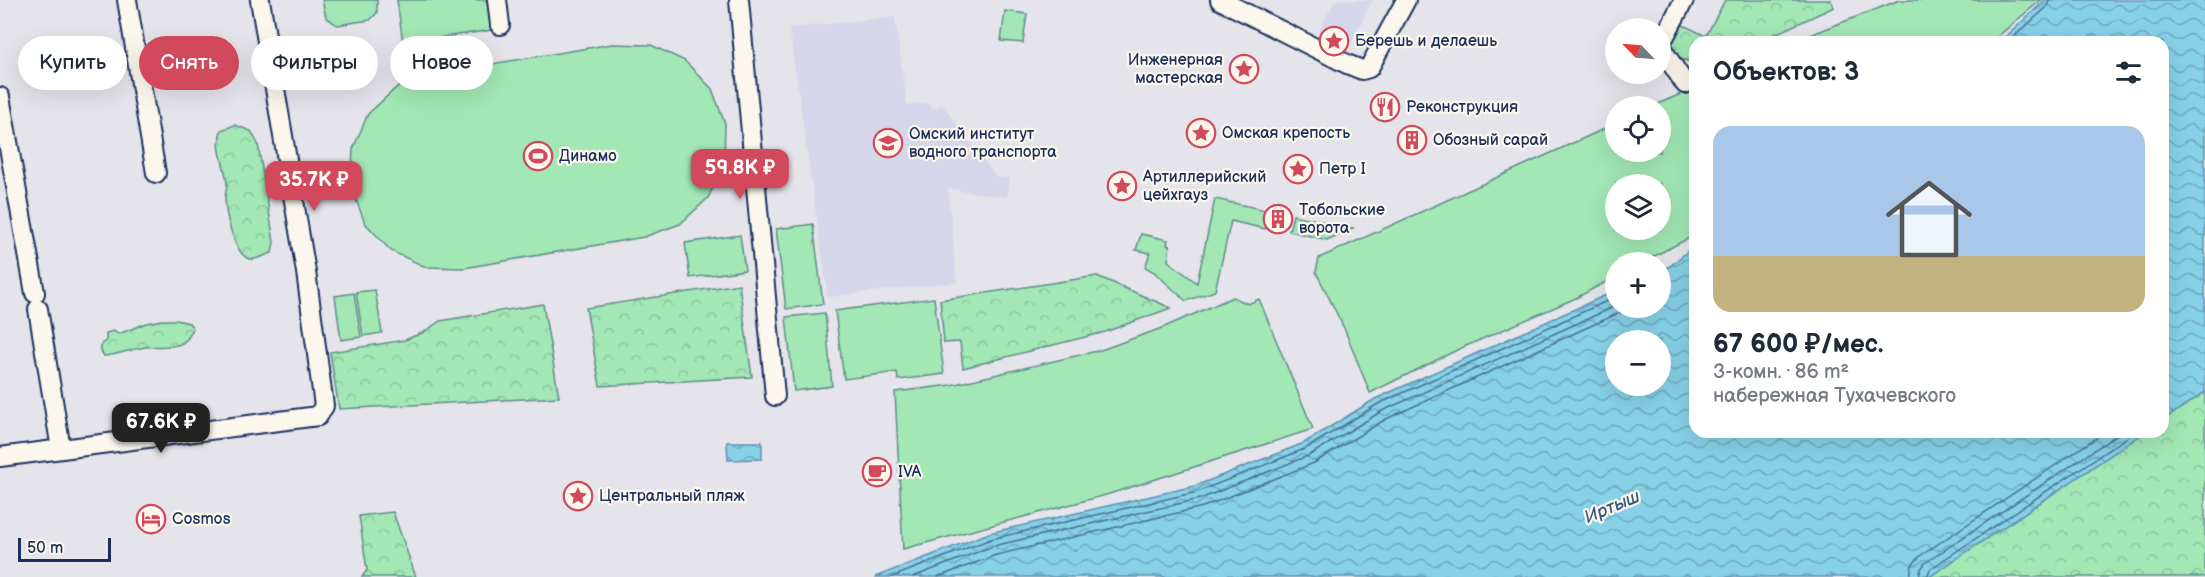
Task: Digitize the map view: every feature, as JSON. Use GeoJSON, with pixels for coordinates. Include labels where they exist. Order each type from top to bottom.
{"type":"FeatureCollection","features":[{"type":"Feature","properties":{"kind":"street"},"geometry":{"type":"LineString","coordinates":[[127,0],[156,173]]}},
{"type":"Feature","properties":{"kind":"street"},"geometry":{"type":"LineString","coordinates":[[0,457],[318,416],[324,406],[324,391],[260,0]]}},
{"type":"Feature","properties":{"kind":"street"},"geometry":{"type":"LineString","coordinates":[[497,0],[500,25]]}},
{"type":"Feature","properties":{"kind":"street"},"geometry":{"type":"LineString","coordinates":[[739,0],[775,396]]}},
{"type":"Feature","properties":{"kind":"street"},"geometry":{"type":"LineString","coordinates":[[1220,0],[1362,70],[1368,68],[1406,0]]}},
{"type":"Feature","properties":{"kind":"street"},"geometry":{"type":"LineString","coordinates":[[1671,24],[1684,0]]}},
{"type":"Feature","properties":{"kind":"street"},"geometry":{"type":"LineString","coordinates":[[1671,62],[1685,84]]}},
{"type":"Feature","properties":{"kind":"street"},"geometry":{"type":"LineString","coordinates":[[0,97],[61,449]]}},
{"type":"Feature","properties":{"kind":"shaded area"},"geometry":{"type":"Polygon","coordinates":[[[1335,0],[1373,0],[1348,48],[1318,33],[1335,0]]]}},
{"type":"Feature","properties":{"kind":"shaded area","name":"Омский институт водного транспорта"},"geometry":{"type":"Polygon","coordinates":[[[895,17],[907,105],[929,103],[933,109],[942,104],[996,177],[1010,178],[1007,197],[948,189],[957,282],[828,297],[789,28],[895,17]]]}},
{"type":"Feature","properties":{"kind":"green space"},"geometry":{"type":"Polygon","coordinates":[[[322,0],[377,0],[377,13],[370,20],[337,25],[326,17],[322,0]]]}},
{"type":"Feature","properties":{"kind":"green space"},"geometry":{"type":"Polygon","coordinates":[[[397,0],[487,0],[492,30],[451,36],[402,36],[397,0]]]}},
{"type":"Feature","properties":{"kind":"green space"},"geometry":{"type":"Polygon","coordinates":[[[1725,0],[1831,0],[1834,7],[1771,36],[1706,36],[1725,0]]]}},
{"type":"Feature","properties":{"kind":"green space"},"geometry":{"type":"Polygon","coordinates":[[[1899,0],[2041,0],[1998,36],[1809,36],[1899,0]]]}},
{"type":"Feature","properties":{"kind":"green space"},"geometry":{"type":"Polygon","coordinates":[[[1005,11],[1027,14],[1023,43],[1001,41],[1005,11]]]}},
{"type":"Feature","properties":{"kind":"green space"},"geometry":{"type":"Polygon","coordinates":[[[1679,23],[1706,36],[1689,36],[1689,61],[1676,58],[1671,52],[1671,37],[1679,23]]]}},
{"type":"Feature","properties":{"kind":"green space","name":"Динамо"},"geometry":{"type":"Polygon","coordinates":[[[612,44],[651,45],[685,61],[712,89],[725,124],[724,163],[708,198],[680,224],[644,237],[464,268],[426,267],[391,251],[365,223],[351,187],[353,149],[368,114],[394,90],[493,90],[493,64],[612,44]]]}},
{"type":"Feature","properties":{"kind":"green space"},"geometry":{"type":"Polygon","coordinates":[[[1689,91],[1689,238],[1662,252],[1605,252],[1605,282],[1576,298],[1457,350],[1370,393],[1344,328],[1316,272],[1319,258],[1605,129],[1605,162],[1671,162],[1671,98],[1689,91]]]}},
{"type":"Feature","properties":{"kind":"green space"},"geometry":{"type":"Polygon","coordinates":[[[235,125],[251,131],[258,144],[274,242],[272,253],[253,259],[247,258],[238,248],[225,205],[227,185],[219,138],[221,130],[235,125]]]}},
{"type":"Feature","properties":{"kind":"green space"},"geometry":{"type":"Polygon","coordinates":[[[1215,199],[1270,211],[1266,229],[1231,221],[1215,291],[1186,301],[1154,272],[1145,267],[1150,253],[1136,250],[1141,234],[1168,240],[1167,245],[1170,246],[1168,261],[1197,283],[1215,199]]]}},
{"type":"Feature","properties":{"kind":"green space"},"geometry":{"type":"Polygon","coordinates":[[[1293,215],[1353,228],[1327,240],[1289,231],[1293,215]]]}},
{"type":"Feature","properties":{"kind":"green space"},"geometry":{"type":"Polygon","coordinates":[[[813,224],[823,304],[786,309],[776,229],[813,224]]]}},
{"type":"Feature","properties":{"kind":"green space"},"geometry":{"type":"Polygon","coordinates":[[[740,235],[745,270],[690,278],[685,243],[740,235]]]}},
{"type":"Feature","properties":{"kind":"green space"},"geometry":{"type":"Polygon","coordinates":[[[1097,276],[1171,308],[1105,332],[963,368],[960,342],[944,343],[940,300],[1097,276]]]}},
{"type":"Feature","properties":{"kind":"green space"},"geometry":{"type":"Polygon","coordinates":[[[739,284],[752,377],[600,386],[586,308],[739,284]]]}},
{"type":"Feature","properties":{"kind":"green space"},"geometry":{"type":"Polygon","coordinates":[[[375,290],[382,333],[363,336],[356,292],[375,290]]]}},
{"type":"Feature","properties":{"kind":"green space"},"geometry":{"type":"Polygon","coordinates":[[[354,293],[361,337],[341,340],[335,296],[354,293]]]}},
{"type":"Feature","properties":{"kind":"green space"},"geometry":{"type":"Polygon","coordinates":[[[1233,297],[1248,304],[1259,299],[1313,429],[1106,495],[903,549],[895,392],[951,385],[1101,350],[1162,328],[1233,297]]]}},
{"type":"Feature","properties":{"kind":"green space"},"geometry":{"type":"Polygon","coordinates":[[[934,298],[944,374],[898,380],[897,372],[844,379],[835,311],[934,298]]]}},
{"type":"Feature","properties":{"kind":"green space"},"geometry":{"type":"Polygon","coordinates":[[[543,304],[559,397],[339,409],[330,352],[405,340],[424,332],[440,321],[543,304]]]}},
{"type":"Feature","properties":{"kind":"green space"},"geometry":{"type":"Polygon","coordinates":[[[825,313],[832,386],[794,391],[786,317],[825,313]]]}},
{"type":"Feature","properties":{"kind":"green space"},"geometry":{"type":"Polygon","coordinates":[[[162,320],[189,323],[193,328],[184,342],[178,345],[149,347],[104,356],[102,353],[101,347],[106,341],[106,333],[113,331],[119,334],[146,323],[162,320]]]}},
{"type":"Feature","properties":{"kind":"green space"},"geometry":{"type":"Polygon","coordinates":[[[2205,392],[2205,577],[1929,577],[2136,438],[2169,438],[2169,416],[2205,392]]]}},
{"type":"Feature","properties":{"kind":"green space"},"geometry":{"type":"Polygon","coordinates":[[[393,512],[416,577],[362,577],[367,570],[359,516],[393,512]]]}},
{"type":"Feature","properties":{"kind":"water"},"geometry":{"type":"Polygon","coordinates":[[[2045,0],[2205,0],[2205,392],[2169,416],[2169,36],[2006,36],[2045,0]]]}},
{"type":"Feature","properties":{"kind":"water","name":"Иртыш"},"geometry":{"type":"Polygon","coordinates":[[[1689,250],[1689,438],[2136,438],[1929,577],[875,577],[989,533],[1195,486],[1304,443],[1375,399],[1605,296],[1605,318],[1671,318],[1671,265],[1689,250]]]}},
{"type":"Feature","properties":{"kind":"water"},"geometry":{"type":"Polygon","coordinates":[[[727,442],[762,442],[762,459],[728,460],[727,442]]]}},
{"type":"Feature","properties":{"kind":"place","name":"Берешь и делаешь"},"geometry":{"type":"Point","coordinates":[1334,41]}},
{"type":"Feature","properties":{"kind":"place","name":"Инженерная мастерская"},"geometry":{"type":"Point","coordinates":[1244,69]}},
{"type":"Feature","properties":{"kind":"place","name":"Реконструкция"},"geometry":{"type":"Point","coordinates":[1385,107]}},
{"type":"Feature","properties":{"kind":"place","name":"Омская крепость"},"geometry":{"type":"Point","coordinates":[1201,133]}},
{"type":"Feature","properties":{"kind":"place","name":"Обозный сарай"},"geometry":{"type":"Point","coordinates":[1412,140]}},
{"type":"Feature","properties":{"kind":"place","name":"Омский институт водного транспорта"},"geometry":{"type":"Point","coordinates":[888,143]}},
{"type":"Feature","properties":{"kind":"place","name":"Динамо"},"geometry":{"type":"Point","coordinates":[538,156]}},
{"type":"Feature","properties":{"kind":"place","name":"Петр I"},"geometry":{"type":"Point","coordinates":[1298,169]}},
{"type":"Feature","properties":{"kind":"place","name":"Артиллерийский цейхгауз"},"geometry":{"type":"Point","coordinates":[1122,186]}},
{"type":"Feature","properties":{"kind":"place","name":"Тобольские ворота"},"geometry":{"type":"Point","coordinates":[1278,219]}},
{"type":"Feature","properties":{"kind":"place","name":"IVA"},"geometry":{"type":"Point","coordinates":[877,472]}},
{"type":"Feature","properties":{"kind":"place","name":"Центральный пляж"},"geometry":{"type":"Point","coordinates":[578,496]}},
{"type":"Feature","properties":{"kind":"place","name":"Cosmos"},"geometry":{"type":"Point","coordinates":[151,519]}}]}
